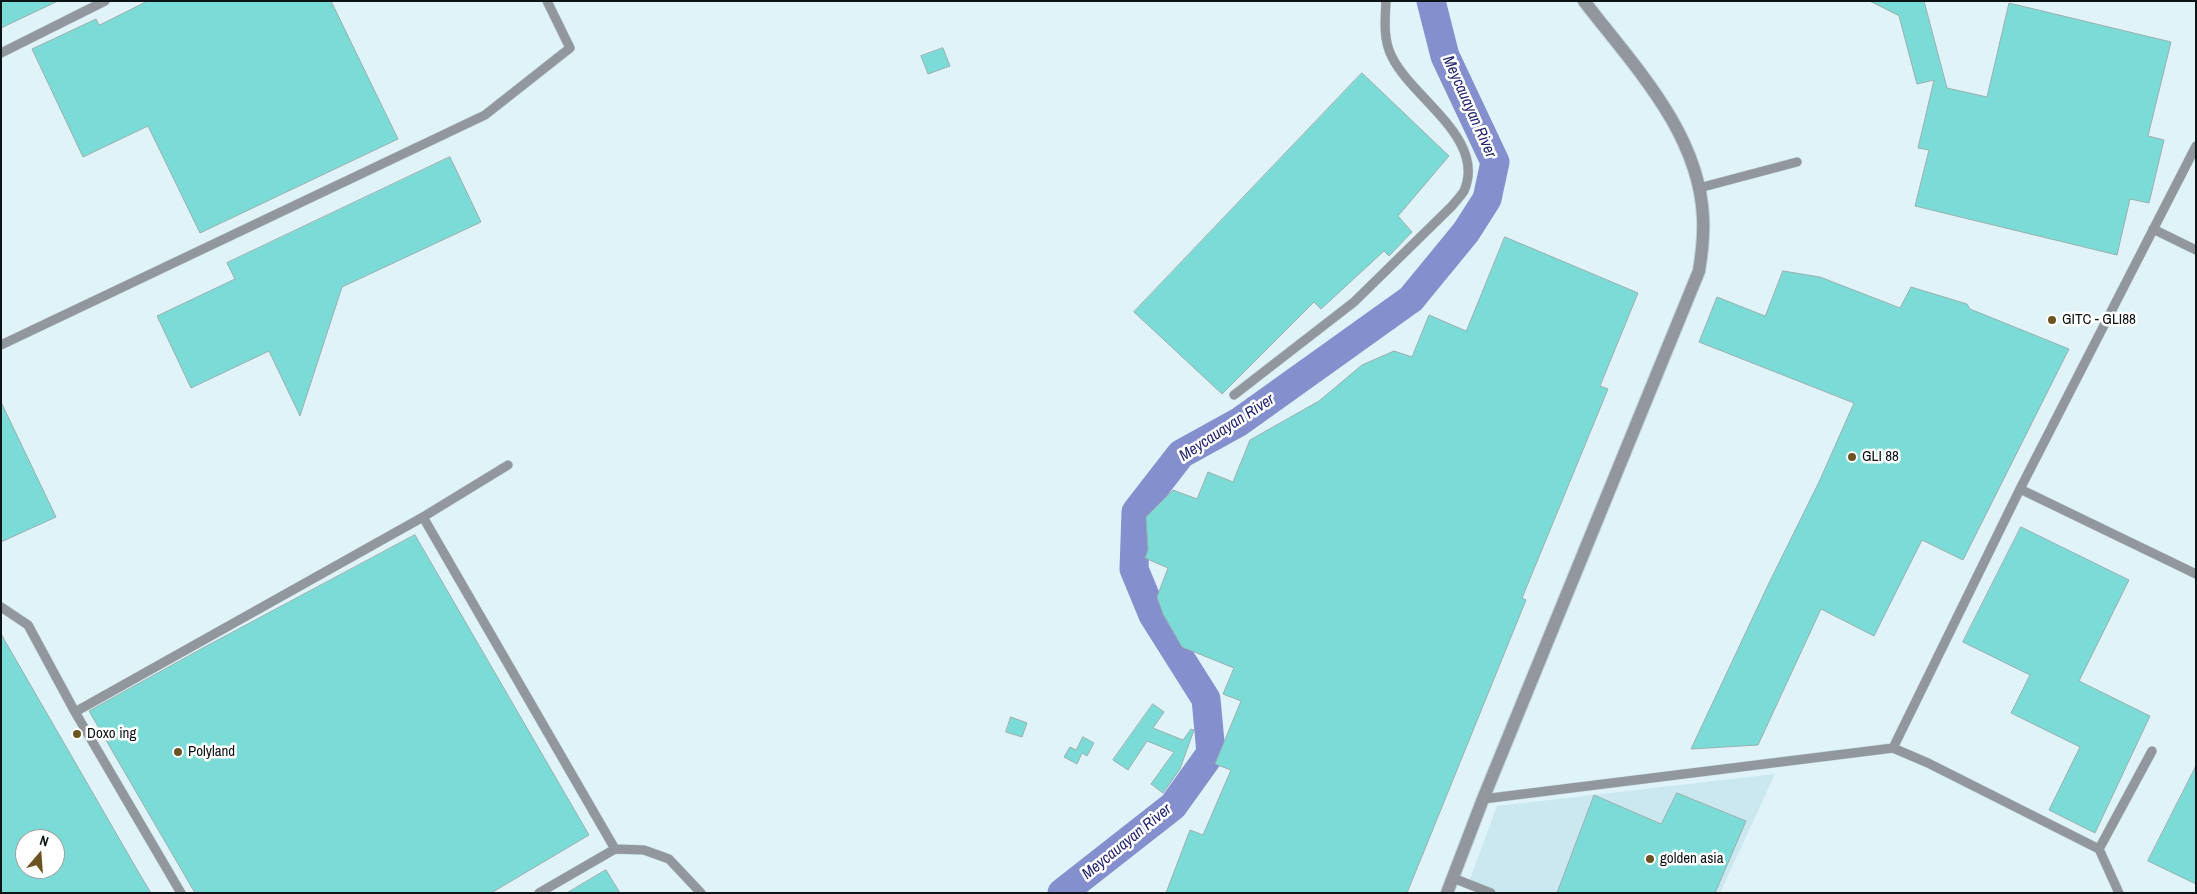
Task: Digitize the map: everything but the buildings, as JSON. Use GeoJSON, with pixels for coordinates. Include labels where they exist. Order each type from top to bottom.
{"type":"FeatureCollection","features":[{"type":"Feature","properties":{"kind":"street"},"geometry":{"type":"LineString","coordinates":[[1447,893],[1483,798],[1697,278],[1703,244],[1704,217],[1699,188],[1680,136],[1659,98],[1584,1]]}},
{"type":"Feature","properties":{"kind":"lane"},"geometry":{"type":"LineString","coordinates":[[1,53],[105,1]]}},
{"type":"Feature","properties":{"kind":"lane"},"geometry":{"type":"LineString","coordinates":[[1,345],[485,115],[570,48],[547,1]]}},
{"type":"Feature","properties":{"kind":"lane"},"geometry":{"type":"LineString","coordinates":[[1234,394],[1354,302],[1452,206],[1464,191],[1467,173],[1466,152],[1455,133],[1392,58],[1386,41],[1386,1]]}},
{"type":"Feature","properties":{"kind":"lane"},"geometry":{"type":"LineString","coordinates":[[1893,748],[2020,489],[2196,146]]}},
{"type":"Feature","properties":{"kind":"lane"},"geometry":{"type":"LineString","coordinates":[[1699,188],[1797,162]]}},
{"type":"Feature","properties":{"kind":"lane"},"geometry":{"type":"LineString","coordinates":[[2153,229],[2196,250]]}},
{"type":"Feature","properties":{"kind":"lane"},"geometry":{"type":"LineString","coordinates":[[75,712],[423,517],[508,465]]}},
{"type":"Feature","properties":{"kind":"lane"},"geometry":{"type":"LineString","coordinates":[[2020,489],[2196,574]]}},
{"type":"Feature","properties":{"kind":"lane"},"geometry":{"type":"LineString","coordinates":[[423,517],[615,849]]}},
{"type":"Feature","properties":{"kind":"lane"},"geometry":{"type":"LineString","coordinates":[[1,607],[28,625],[75,712],[181,893]]}},
{"type":"Feature","properties":{"kind":"lane"},"geometry":{"type":"LineString","coordinates":[[1483,798],[1893,748],[1928,763],[2099,850],[2119,893]]}},
{"type":"Feature","properties":{"kind":"lane"},"geometry":{"type":"LineString","coordinates":[[2099,850],[2152,751]]}},
{"type":"Feature","properties":{"kind":"lane"},"geometry":{"type":"LineString","coordinates":[[539,893],[615,849],[644,850],[669,859],[701,893]]}},
{"type":"Feature","properties":{"kind":"lane"},"geometry":{"type":"LineString","coordinates":[[1453,878],[1491,893]]}},
{"type":"Feature","properties":{"kind":"shaded area","name":"golden asia"},"geometry":{"type":"Polygon","coordinates":[[[1775,774],[1720,893],[1482,893],[1467,887],[1497,806],[1775,774]]]}},
{"type":"Feature","properties":{"kind":"waterway","name":"Meycauayan River"},"geometry":{"type":"LineString","coordinates":[[1062,893],[1173,806],[1211,753],[1206,699],[1153,615],[1134,569],[1136,512],[1181,454],[1239,422],[1411,299],[1466,232],[1487,199],[1495,162],[1445,56],[1431,1]]}},
{"type":"Feature","properties":{"kind":"place","name":"GITC - GLI88"},"geometry":{"type":"Point","coordinates":[2052,320]}},
{"type":"Feature","properties":{"kind":"place","name":"GLI 88"},"geometry":{"type":"Point","coordinates":[1852,457]}},
{"type":"Feature","properties":{"kind":"place","name":"Doxo ing"},"geometry":{"type":"Point","coordinates":[77,734]}},
{"type":"Feature","properties":{"kind":"place","name":"Polyland"},"geometry":{"type":"Point","coordinates":[178,752]}},
{"type":"Feature","properties":{"kind":"place","name":"golden asia"},"geometry":{"type":"Point","coordinates":[1650,859]}}]}
